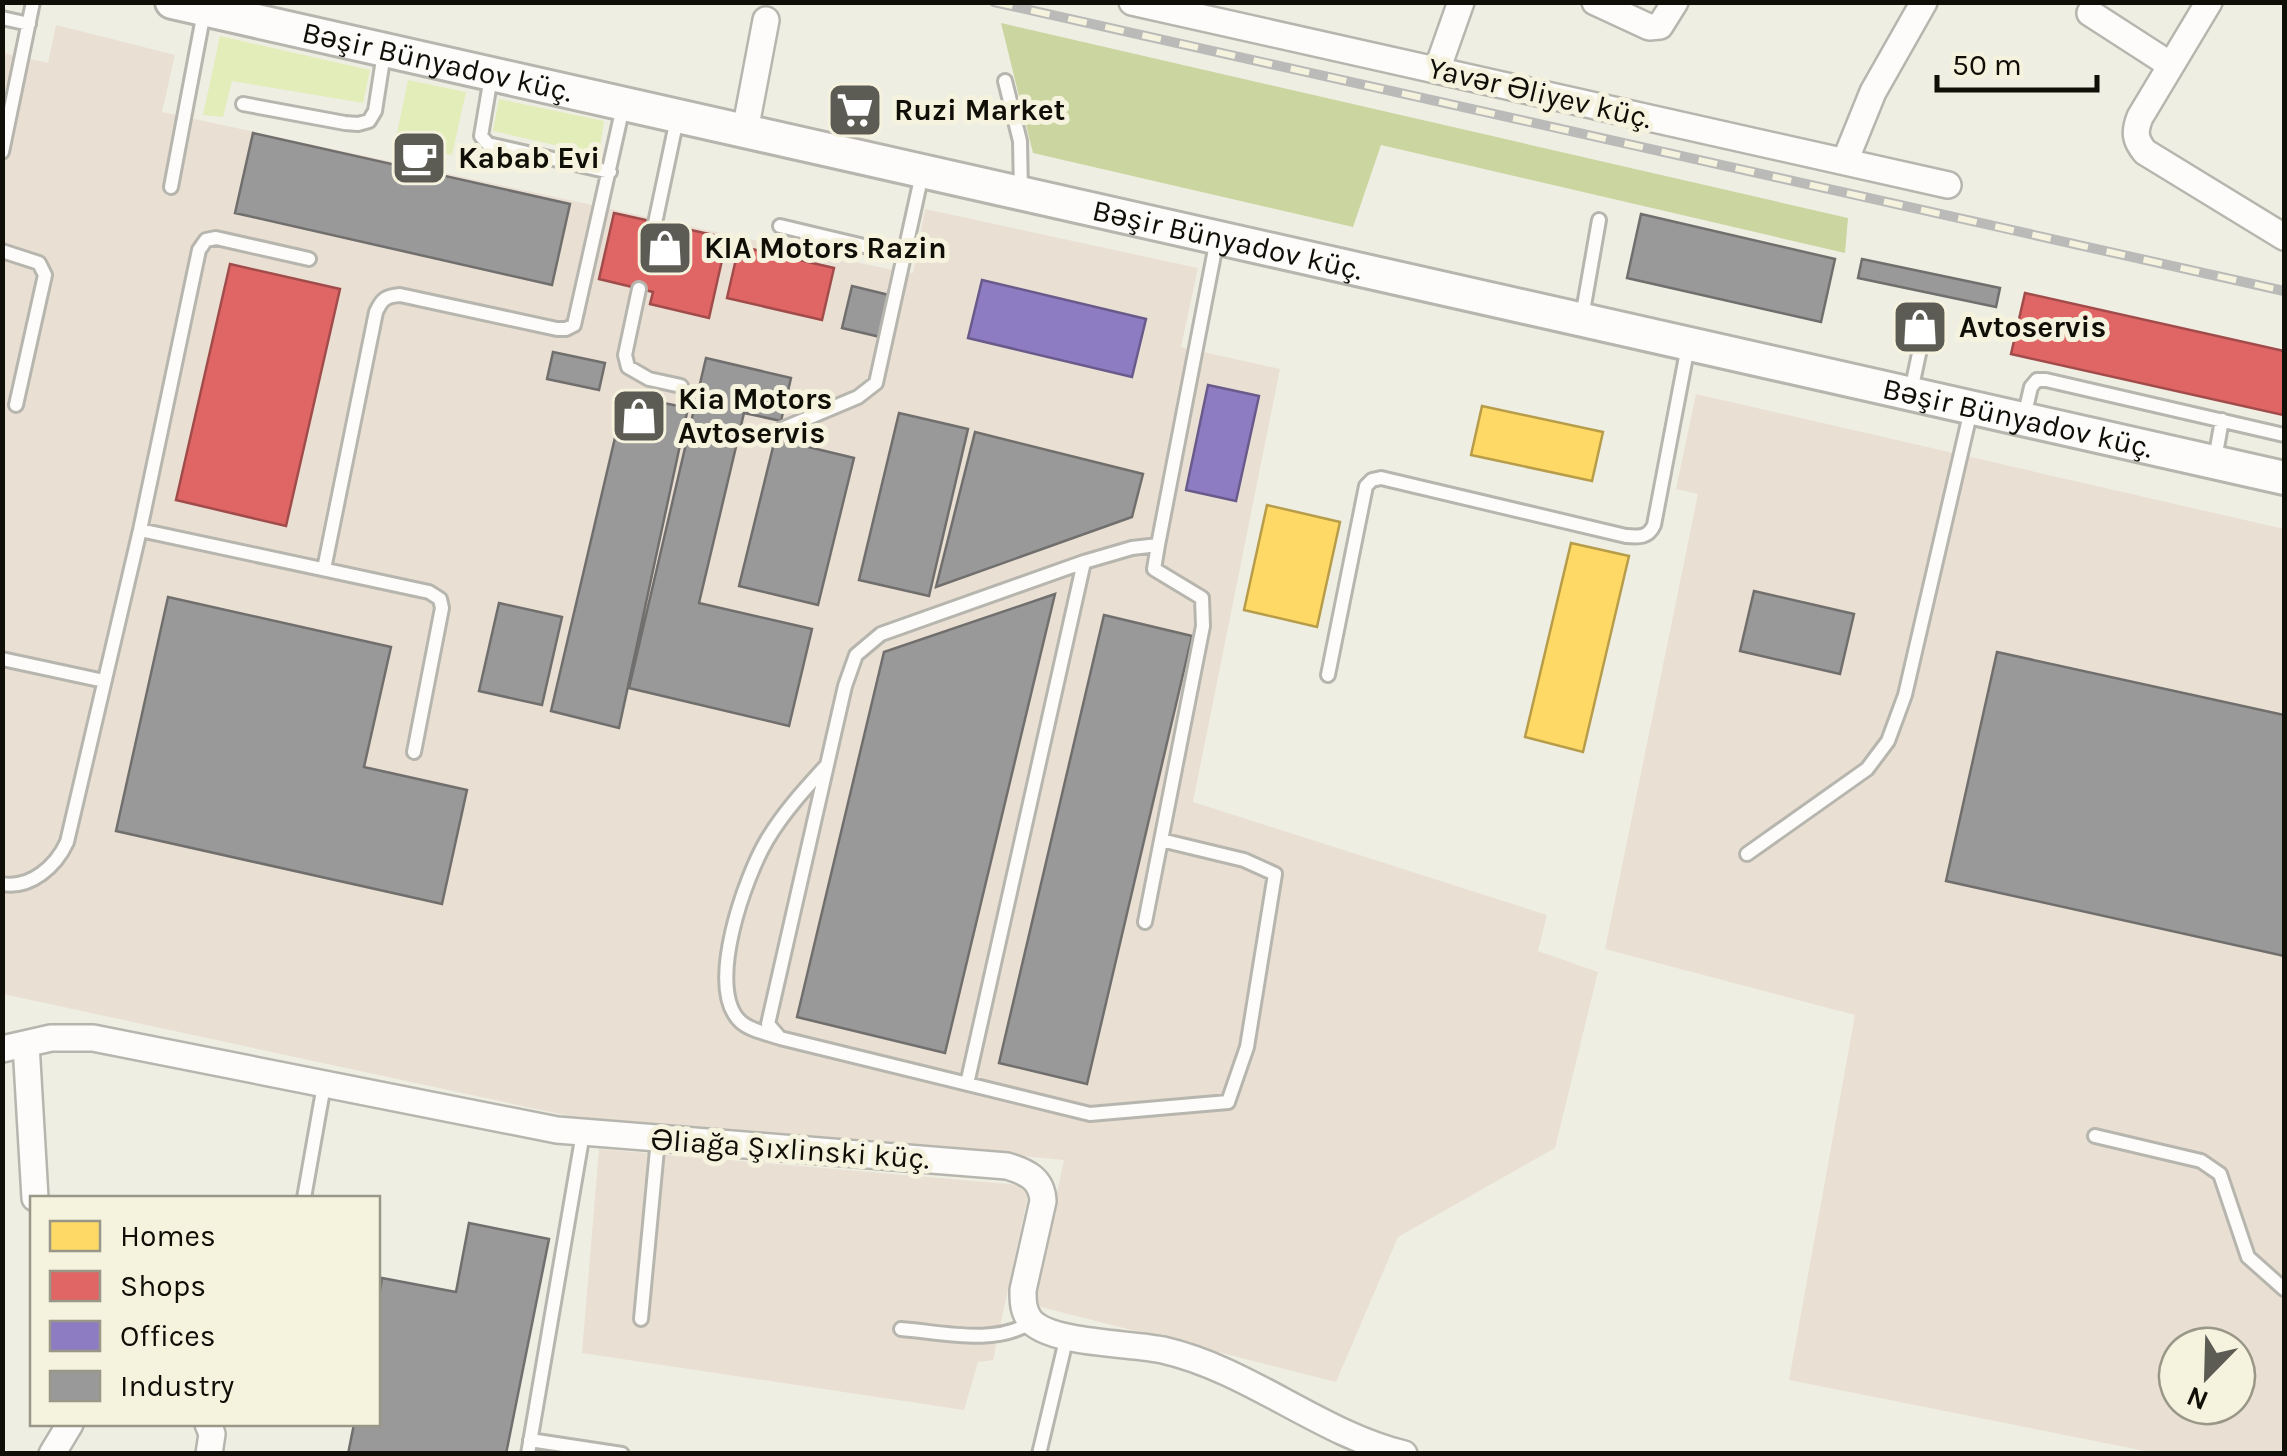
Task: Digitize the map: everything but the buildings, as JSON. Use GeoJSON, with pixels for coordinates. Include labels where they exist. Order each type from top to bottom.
{"type":"FeatureCollection","features":[{"type":"Feature","properties":{"kind":"street","name":"Bəşir Bünyadov küç."},"geometry":{"type":"LineString","coordinates":[[172,2],[2284,478]]}},
{"type":"Feature","properties":{"kind":"street","name":"Yavər Əliyev küç."},"geometry":{"type":"LineString","coordinates":[[1132,2],[1948,185]]}},
{"type":"Feature","properties":{"kind":"street"},"geometry":{"type":"LineString","coordinates":[[1437,70],[1461,2]]}},
{"type":"Feature","properties":{"kind":"street"},"geometry":{"type":"LineString","coordinates":[[1595,2],[1650,27],[1660,26],[1675,2]]}},
{"type":"Feature","properties":{"kind":"street"},"geometry":{"type":"LineString","coordinates":[[1844,161],[1872,92],[1924,2]]}},
{"type":"Feature","properties":{"kind":"street"},"geometry":{"type":"LineString","coordinates":[[2209,2],[2140,117],[2136,141],[2145,152],[2284,237]]}},
{"type":"Feature","properties":{"kind":"street"},"geometry":{"type":"LineString","coordinates":[[2090,13],[2169,64]]}},
{"type":"Feature","properties":{"kind":"street"},"geometry":{"type":"LineString","coordinates":[[745,132],[766,20]]}},
{"type":"Feature","properties":{"kind":"street","name":"Əliağa Şıxlinski küç."},"geometry":{"type":"LineString","coordinates":[[14,1046],[73,1036],[94,1038],[324,1086],[583,1133],[1022,1170],[1034,1177],[1044,1201],[1023,1290],[1023,1304],[1031,1322]]}},
{"type":"Feature","properties":{"kind":"street"},"geometry":{"type":"LineString","coordinates":[[14,1046],[35,1196]]}},
{"type":"Feature","properties":{"kind":"street"},"geometry":{"type":"LineString","coordinates":[[1031,1322],[1052,1333],[1137,1345],[1199,1361],[1356,1438],[1404,1454]]}},
{"type":"Feature","properties":{"kind":"street"},"geometry":{"type":"LineString","coordinates":[[52,1454],[69,1426]]}},
{"type":"Feature","properties":{"kind":"street"},"geometry":{"type":"LineString","coordinates":[[209,1426],[210,1454]]}},
{"type":"Feature","properties":{"kind":"lane"},"geometry":{"type":"LineString","coordinates":[[2,152],[33,2]]}},
{"type":"Feature","properties":{"kind":"lane"},"geometry":{"type":"LineString","coordinates":[[171,187],[204,10]]}},
{"type":"Feature","properties":{"kind":"lane"},"geometry":{"type":"LineString","coordinates":[[2,18],[28,24]]}},
{"type":"Feature","properties":{"kind":"lane"},"geometry":{"type":"LineString","coordinates":[[243,104],[345,123],[369,121],[375,111],[384,50]]}},
{"type":"Feature","properties":{"kind":"lane"},"geometry":{"type":"LineString","coordinates":[[492,74],[481,128],[481,136],[488,144],[610,172]]}},
{"type":"Feature","properties":{"kind":"lane"},"geometry":{"type":"LineString","coordinates":[[1005,81],[1020,141],[1021,193]]}},
{"type":"Feature","properties":{"kind":"lane"},"geometry":{"type":"LineString","coordinates":[[324,568],[380,302],[388,296],[400,295],[566,330],[577,316],[624,104]]}},
{"type":"Feature","properties":{"kind":"lane"},"geometry":{"type":"LineString","coordinates":[[655,222],[678,116]]}},
{"type":"Feature","properties":{"kind":"lane"},"geometry":{"type":"LineString","coordinates":[[782,429],[858,397],[876,383],[922,172]]}},
{"type":"Feature","properties":{"kind":"lane"},"geometry":{"type":"LineString","coordinates":[[1582,320],[1598,220]]}},
{"type":"Feature","properties":{"kind":"lane"},"geometry":{"type":"LineString","coordinates":[[780,226],[906,256]]}},
{"type":"Feature","properties":{"kind":"lane"},"geometry":{"type":"LineString","coordinates":[[1145,922],[1203,626],[1202,598],[1154,569],[1217,236]]}},
{"type":"Feature","properties":{"kind":"lane"},"geometry":{"type":"LineString","coordinates":[[2,884],[14,886],[32,880],[60,858],[67,842],[140,530],[199,250],[206,240],[216,238],[309,259]]}},
{"type":"Feature","properties":{"kind":"lane"},"geometry":{"type":"LineString","coordinates":[[2,250],[39,263],[45,275],[16,405]]}},
{"type":"Feature","properties":{"kind":"lane"},"geometry":{"type":"LineString","coordinates":[[640,288],[625,355],[628,366],[649,379],[681,386]]}},
{"type":"Feature","properties":{"kind":"lane"},"geometry":{"type":"LineString","coordinates":[[1911,394],[1926,321]]}},
{"type":"Feature","properties":{"kind":"lane"},"geometry":{"type":"LineString","coordinates":[[1328,675],[1366,486],[1372,480],[1381,478],[1642,537],[1654,525],[1689,344]]}},
{"type":"Feature","properties":{"kind":"lane"},"geometry":{"type":"LineString","coordinates":[[2024,419],[2031,388],[2037,380],[2046,380],[2284,434]]}},
{"type":"Feature","properties":{"kind":"lane"},"geometry":{"type":"LineString","coordinates":[[1747,854],[1867,769],[1888,740],[1905,695],[1972,408]]}},
{"type":"Feature","properties":{"kind":"lane"},"geometry":{"type":"LineString","coordinates":[[2214,462],[2222,420]]}},
{"type":"Feature","properties":{"kind":"lane"},"geometry":{"type":"LineString","coordinates":[[140,530],[324,568],[429,592],[440,598],[442,608],[414,752]]}},
{"type":"Feature","properties":{"kind":"lane"},"geometry":{"type":"LineString","coordinates":[[780,1038],[768,1024],[845,686],[856,655],[880,634],[1084,562],[1158,544]]}},
{"type":"Feature","properties":{"kind":"lane"},"geometry":{"type":"LineString","coordinates":[[967,1084],[1084,562]]}},
{"type":"Feature","properties":{"kind":"lane"},"geometry":{"type":"LineString","coordinates":[[2,659],[104,681]]}},
{"type":"Feature","properties":{"kind":"lane"},"geometry":{"type":"LineString","coordinates":[[827,766],[785,812],[764,844],[744,895],[726,972],[732,1012],[742,1023],[780,1038],[1090,1114],[1228,1102],[1247,1048],[1275,874],[1244,860],[1161,840]]}},
{"type":"Feature","properties":{"kind":"lane"},"geometry":{"type":"LineString","coordinates":[[304,1196],[324,1086]]}},
{"type":"Feature","properties":{"kind":"lane"},"geometry":{"type":"LineString","coordinates":[[583,1133],[529,1447],[622,1454]]}},
{"type":"Feature","properties":{"kind":"lane"},"geometry":{"type":"LineString","coordinates":[[2096,1136],[2202,1161],[2220,1174],[2248,1256],[2284,1289]]}},
{"type":"Feature","properties":{"kind":"lane"},"geometry":{"type":"LineString","coordinates":[[641,1319],[658,1139]]}},
{"type":"Feature","properties":{"kind":"lane"},"geometry":{"type":"LineString","coordinates":[[901,1329],[997,1335],[1020,1330],[1031,1322]]}},
{"type":"Feature","properties":{"kind":"lane"},"geometry":{"type":"LineString","coordinates":[[1039,1454],[1067,1336]]}},
{"type":"Feature","properties":{"kind":"shaded area"},"geometry":{"type":"Polygon","coordinates":[[[56,25],[175,55],[162,112],[902,272],[913,273],[925,209],[1198,268],[1181,347],[1280,369],[1193,802],[1547,915],[1538,951],[1598,972],[1555,1148],[1398,1237],[1336,1382],[1033,1305],[1064,1160],[578,1118],[3,994],[3,53],[48,63],[56,25]]]}},
{"type":"Feature","properties":{"kind":"shaded area"},"geometry":{"type":"Polygon","coordinates":[[[1696,394],[2284,529],[2284,1452],[2155,1453],[1789,1380],[1855,1015],[1605,949],[1698,494],[1676,489],[1696,394]]]}},
{"type":"Feature","properties":{"kind":"shaded area"},"geometry":{"type":"Polygon","coordinates":[[[599,1149],[1022,1185],[1028,1195],[993,1360],[978,1362],[964,1410],[582,1353],[599,1149]]]}},
{"type":"Feature","properties":{"kind":"green space"},"geometry":{"type":"Polygon","coordinates":[[[1001,23],[1848,218],[1845,253],[1381,145],[1353,227],[1033,153],[1001,23]]]}},
{"type":"Feature","properties":{"kind":"green space"},"geometry":{"type":"Polygon","coordinates":[[[220,36],[370,70],[363,103],[232,81],[223,117],[203,115],[220,36]]]}},
{"type":"Feature","properties":{"kind":"green space"},"geometry":{"type":"Polygon","coordinates":[[[408,80],[466,92],[452,155],[395,143],[408,80]]]}},
{"type":"Feature","properties":{"kind":"green space"},"geometry":{"type":"Polygon","coordinates":[[[499,99],[604,121],[599,155],[493,131],[499,99]]]}},
{"type":"Feature","properties":{"kind":"railway"},"geometry":{"type":"LineString","coordinates":[[994,2],[2284,291]]}},
{"type":"Feature","properties":{"kind":"place","name":"Ruzi Market"},"geometry":{"type":"Point","coordinates":[855,110]}},
{"type":"Feature","properties":{"kind":"place","name":"Kabab Evi"},"geometry":{"type":"Point","coordinates":[419,158]}},
{"type":"Feature","properties":{"kind":"place","name":"KIA Motors Razin"},"geometry":{"type":"Point","coordinates":[665,248]}},
{"type":"Feature","properties":{"kind":"place","name":"Avtoservis"},"geometry":{"type":"Point","coordinates":[1920,327]}},
{"type":"Feature","properties":{"kind":"place","name":"Kia Motors Avtoservis"},"geometry":{"type":"Point","coordinates":[639,416]}}]}
